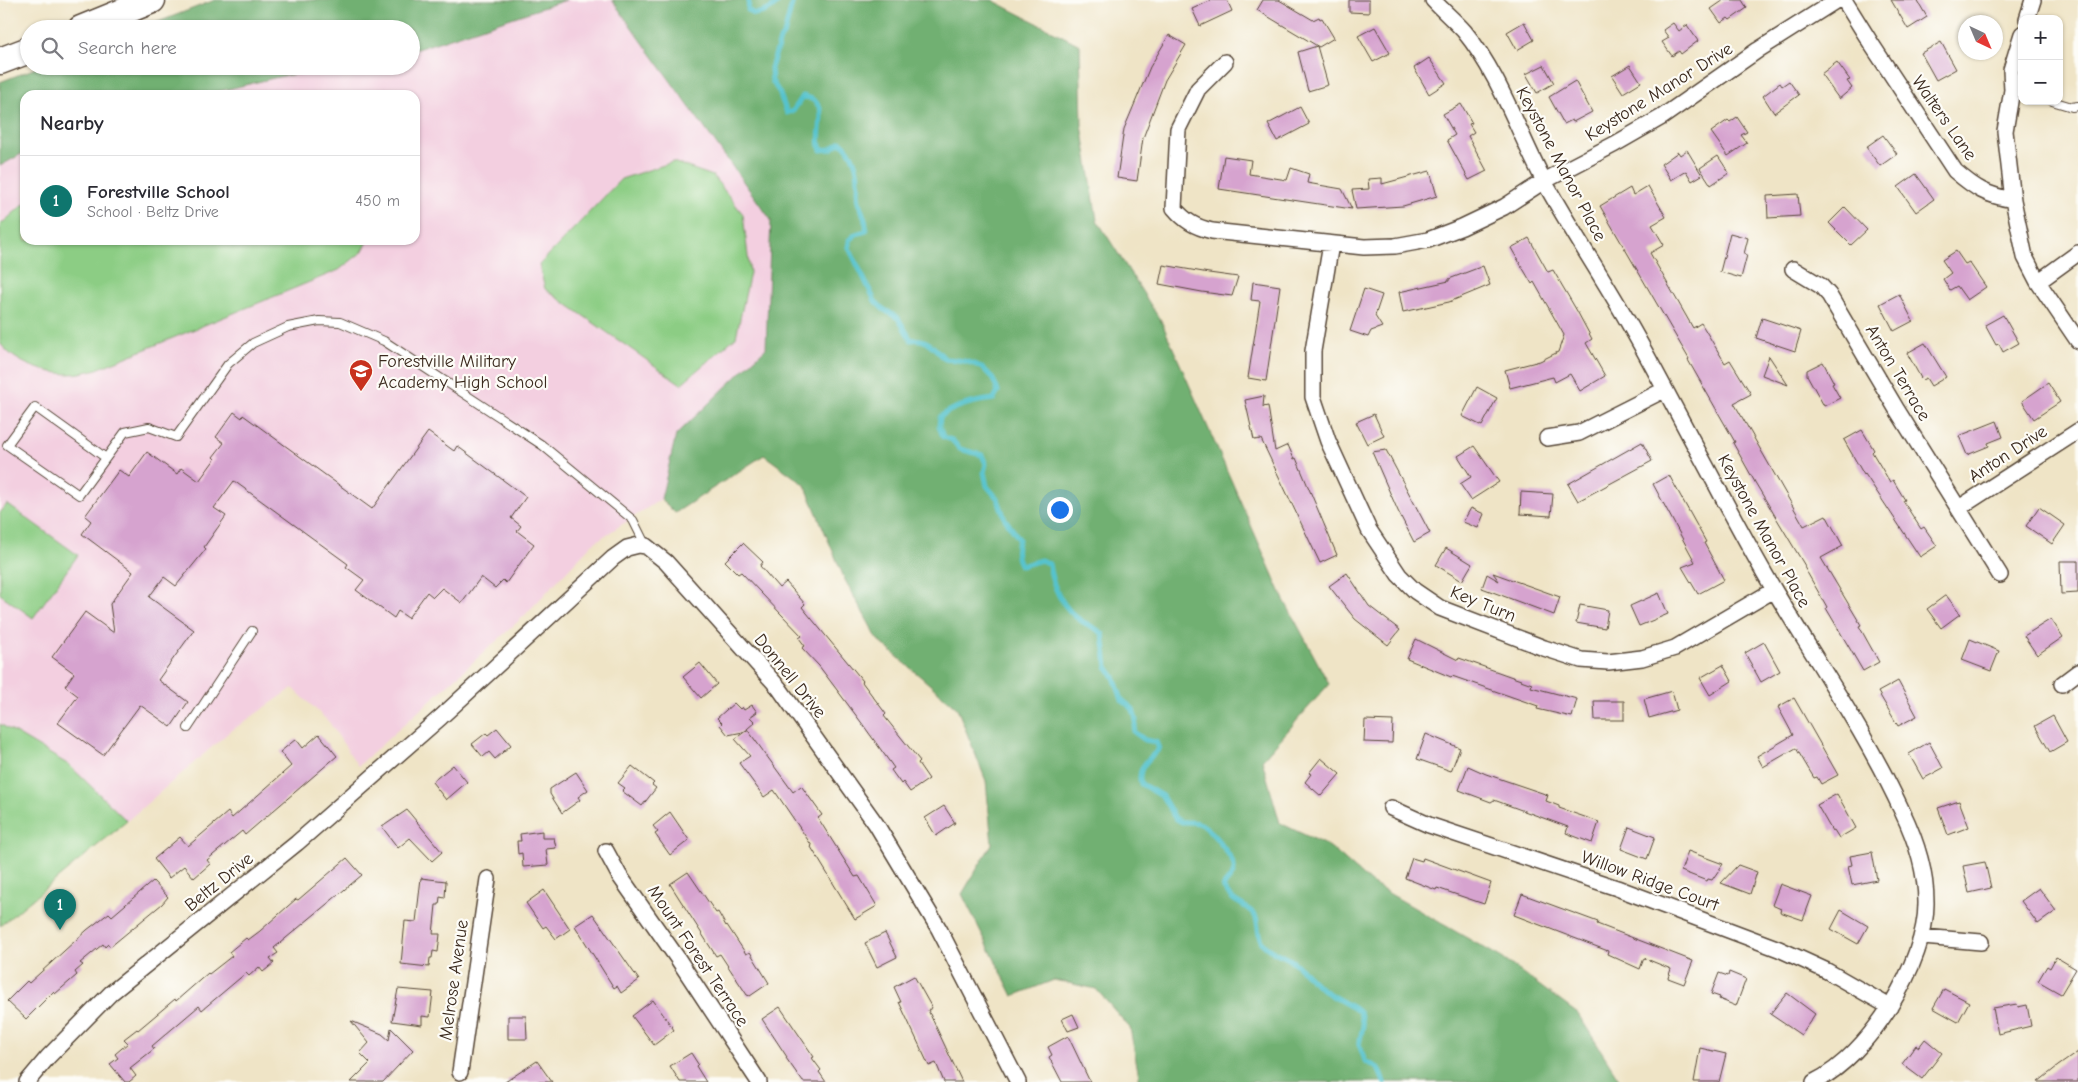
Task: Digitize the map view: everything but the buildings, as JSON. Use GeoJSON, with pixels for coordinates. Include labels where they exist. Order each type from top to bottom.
{"type":"FeatureCollection","features":[{"type":"Feature","properties":{"kind":"highway"},"geometry":{"type":"LineString","coordinates":[[103,20],[152,0]]}},
{"type":"Feature","properties":{"kind":"highway"},"geometry":{"type":"LineString","coordinates":[[0,61],[20,53]]}},
{"type":"Feature","properties":{"kind":"street","name":"Keystone Manor Place"},"geometry":{"type":"LineString","coordinates":[[1433,0],[1464,31],[1489,70],[1514,116],[1544,181],[1628,320],[1664,390],[1774,590],[1829,678],[1870,749],[1903,812],[1917,849],[1923,874],[1926,901],[1923,937],[1890,1007],[1872,1031],[1846,1060],[1814,1082]]}},
{"type":"Feature","properties":{"kind":"street","name":"Keystone Manor Drive"},"geometry":{"type":"LineString","coordinates":[[1225,62],[1198,89],[1178,129],[1174,208],[1189,224],[1198,228],[1330,244],[1364,247],[1395,246],[1428,240],[1504,208],[1544,181],[1662,117],[1758,50],[1837,0]]}},
{"type":"Feature","properties":{"kind":"street","name":"Walters Lane"},"geometry":{"type":"LineString","coordinates":[[1844,0],[1955,170],[1974,187],[1995,196],[2013,200]]}},
{"type":"Feature","properties":{"kind":"street"},"geometry":{"type":"LineString","coordinates":[[2028,15],[2033,0]]}},
{"type":"Feature","properties":{"kind":"street"},"geometry":{"type":"LineString","coordinates":[[2018,47],[2011,70],[2017,91],[2005,131],[2013,200],[2025,257],[2038,282],[2078,341]]}},
{"type":"Feature","properties":{"kind":"street","name":"Key Turn"},"geometry":{"type":"LineString","coordinates":[[1330,244],[1313,351],[1313,397],[1328,441],[1369,530],[1399,574],[1415,591],[1440,608],[1544,648],[1581,660],[1608,662],[1642,658],[1675,648],[1774,590]]}},
{"type":"Feature","properties":{"kind":"street"},"geometry":{"type":"LineString","coordinates":[[2038,282],[2078,253]]}},
{"type":"Feature","properties":{"kind":"street","name":"Anton Terrace"},"geometry":{"type":"LineString","coordinates":[[1793,269],[1821,286],[1829,295],[2000,575]]}},
{"type":"Feature","properties":{"kind":"street"},"geometry":{"type":"LineString","coordinates":[[1547,438],[1579,433],[1664,390]]}},
{"type":"Feature","properties":{"kind":"street","name":"Anton Drive"},"geometry":{"type":"LineString","coordinates":[[1959,508],[2078,431]]}},
{"type":"Feature","properties":{"kind":"street","name":"Beltz Drive"},"geometry":{"type":"LineString","coordinates":[[27,1082],[54,1049],[111,993],[297,843],[441,717],[613,558],[627,548],[639,545],[646,546]]}},
{"type":"Feature","properties":{"kind":"street","name":"Donnell Drive"},"geometry":{"type":"LineString","coordinates":[[646,546],[666,562],[779,688],[876,824],[939,929],[1018,1082]]}},
{"type":"Feature","properties":{"kind":"street"},"geometry":{"type":"LineString","coordinates":[[2062,684],[2078,672]]}},
{"type":"Feature","properties":{"kind":"street","name":"Willow Ridge Court"},"geometry":{"type":"LineString","coordinates":[[1391,808],[1429,825],[1617,888],[1779,948],[1827,971],[1890,1007]]}},
{"type":"Feature","properties":{"kind":"street","name":"Mount Forest Terrace"},"geometry":{"type":"LineString","coordinates":[[606,851],[619,875],[678,959],[759,1082]]}},
{"type":"Feature","properties":{"kind":"street","name":"Melrose Avenue"},"geometry":{"type":"LineString","coordinates":[[460,1079],[488,879]]}},
{"type":"Feature","properties":{"kind":"street"},"geometry":{"type":"LineString","coordinates":[[1923,937],[1981,942]]}},
{"type":"Feature","properties":{"kind":"lane"},"geometry":{"type":"LineString","coordinates":[[2063,104],[2072,107],[2078,106]]}},
{"type":"Feature","properties":{"kind":"lane"},"geometry":{"type":"LineString","coordinates":[[106,458],[35,407],[7,445],[79,495],[125,432],[149,427],[176,437],[228,364],[253,343],[288,327],[320,321],[340,322],[384,341],[542,445],[633,520],[646,546]]}},
{"type":"Feature","properties":{"kind":"lane"},"geometry":{"type":"LineString","coordinates":[[188,728],[252,631]]}},
{"type":"Feature","properties":{"kind":"shaded area","name":"Forestville Military Academy High School"},"geometry":{"type":"Polygon","coordinates":[[[566,0],[612,0],[771,220],[766,349],[676,435],[661,499],[592,544],[524,616],[358,766],[329,722],[293,688],[228,733],[127,821],[69,765],[0,724],[0,166],[20,155],[20,245],[420,245],[420,90],[225,90],[290,75],[420,75],[420,48],[566,0]]]}},
{"type":"Feature","properties":{"kind":"green space"},"geometry":{"type":"Polygon","coordinates":[[[215,0],[566,0],[420,48],[420,20],[163,20],[215,0]]]}},
{"type":"Feature","properties":{"kind":"green space"},"geometry":{"type":"Polygon","coordinates":[[[612,0],[992,0],[1080,45],[1082,125],[1097,220],[1162,323],[1283,598],[1329,684],[1262,760],[1280,823],[1330,847],[1371,883],[1502,958],[1578,1014],[1621,1082],[1140,1082],[1130,1028],[1096,989],[1054,980],[1013,996],[962,894],[992,844],[986,781],[957,708],[878,640],[845,580],[805,485],[764,455],[675,513],[661,499],[676,435],[766,348],[771,220],[612,0]]]}},
{"type":"Feature","properties":{"kind":"green space"},"geometry":{"type":"Polygon","coordinates":[[[20,74],[290,75],[225,90],[20,90],[20,155],[0,166],[0,82],[20,74]]]}},
{"type":"Feature","properties":{"kind":"green space"},"geometry":{"type":"Polygon","coordinates":[[[673,162],[713,176],[743,214],[750,273],[736,337],[681,384],[545,289],[539,265],[621,179],[673,162]]]}},
{"type":"Feature","properties":{"kind":"green space"},"geometry":{"type":"Polygon","coordinates":[[[20,207],[20,245],[366,245],[362,252],[339,270],[97,369],[70,374],[51,372],[31,366],[14,357],[0,343],[0,225],[20,207]]]}},
{"type":"Feature","properties":{"kind":"green space"},"geometry":{"type":"Polygon","coordinates":[[[7,504],[78,555],[33,618],[0,594],[0,513],[7,504]]]}},
{"type":"Feature","properties":{"kind":"green space"},"geometry":{"type":"Polygon","coordinates":[[[0,724],[69,765],[127,821],[0,926],[0,724]]]}},
{"type":"Feature","properties":{"kind":"waterway"},"geometry":{"type":"LineString","coordinates":[[749,0],[748,10],[754,14],[768,10],[780,0]]}},
{"type":"Feature","properties":{"kind":"waterway"},"geometry":{"type":"LineString","coordinates":[[793,0],[785,31],[771,68],[772,81],[779,92],[787,113],[793,111],[803,96],[813,100],[818,105],[821,111],[819,135],[821,150],[831,149],[841,142],[854,160],[858,176],[858,198],[865,220],[866,231],[856,234],[849,240],[849,248],[875,301],[883,309],[898,318],[911,340],[926,342],[934,347],[945,359],[963,361],[978,366],[985,370],[995,383],[998,392],[994,399],[966,405],[940,417],[939,426],[943,437],[952,440],[960,449],[982,455],[986,464],[984,472],[987,486],[998,499],[1005,519],[1019,539],[1016,553],[1021,566],[1041,560],[1049,564],[1053,581],[1064,604],[1076,617],[1103,634],[1107,667],[1114,677],[1122,700],[1133,709],[1136,720],[1134,732],[1145,740],[1156,742],[1159,749],[1142,769],[1140,773],[1141,784],[1162,796],[1175,818],[1182,822],[1201,824],[1221,844],[1234,867],[1232,875],[1223,887],[1227,893],[1255,915],[1259,936],[1263,944],[1293,962],[1326,992],[1360,1012],[1363,1026],[1359,1044],[1365,1061],[1378,1068],[1384,1082]]}},
{"type":"Feature","properties":{"kind":"place","name":"Forestville Military Academy High School"},"geometry":{"type":"Point","coordinates":[361,392]}},
{"type":"Feature","properties":{"kind":"place","name":"Forestville School"},"geometry":{"type":"Point","coordinates":[60,930]}}]}
